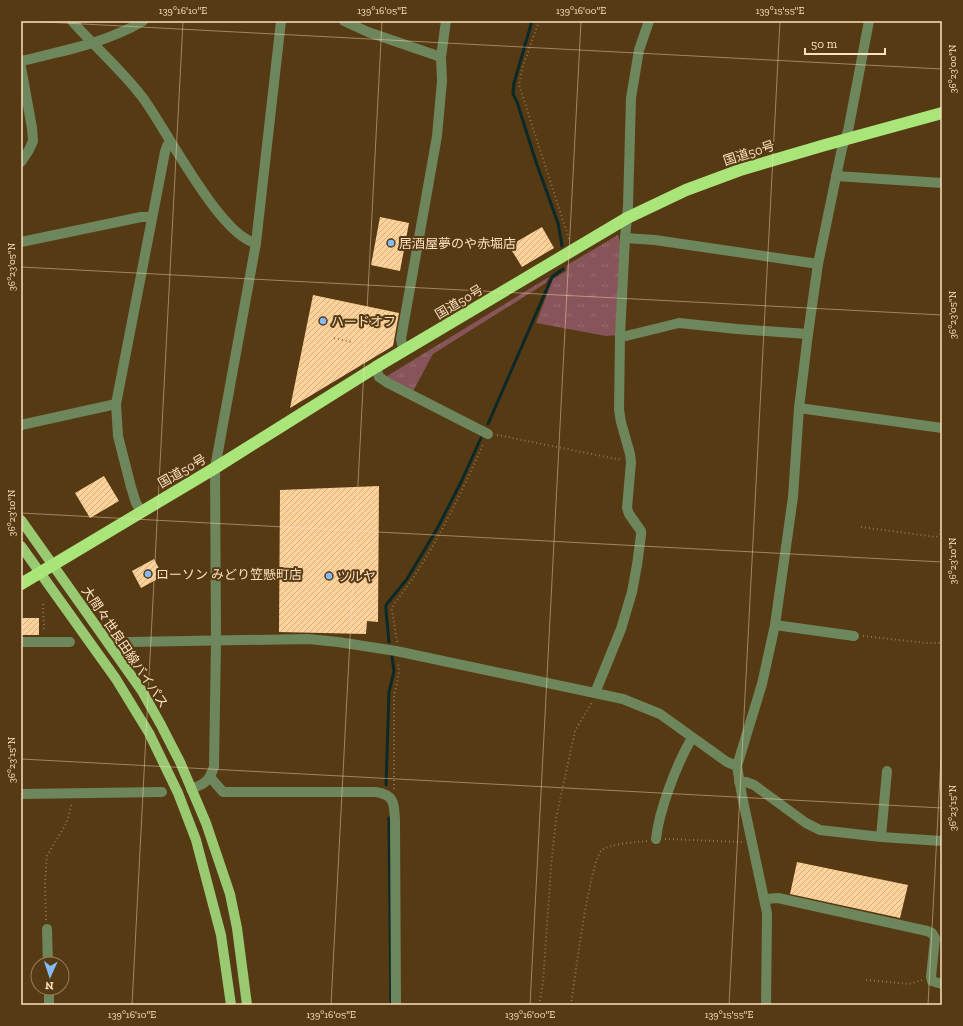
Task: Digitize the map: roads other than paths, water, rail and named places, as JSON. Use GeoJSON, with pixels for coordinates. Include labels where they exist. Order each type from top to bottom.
{"type":"FeatureCollection","features":[{"type":"Feature","properties":{"kind":"highway","name":"国道50号"},"geometry":{"type":"LineString","coordinates":[[21,584],[215,468],[405,350],[627,218],[670,197],[712,180],[789,155],[942,113]]}},
{"type":"Feature","properties":{"kind":"main road","name":"大間々世良田線バイパス"},"geometry":{"type":"LineString","coordinates":[[21,520],[142,691],[180,762],[206,823],[230,894],[237,928],[247,1005]]}},
{"type":"Feature","properties":{"kind":"main road","name":"大間々世良田線バイパス"},"geometry":{"type":"LineString","coordinates":[[21,546],[116,679],[149,733],[178,793],[196,840],[222,935],[231,1005]]}},
{"type":"Feature","properties":{"kind":"street"},"geometry":{"type":"LineString","coordinates":[[72,21],[131,83],[144,99],[206,196],[224,219],[240,235],[247,240],[256,243]]}},
{"type":"Feature","properties":{"kind":"street"},"geometry":{"type":"LineString","coordinates":[[21,61],[92,43],[128,30],[143,21]]}},
{"type":"Feature","properties":{"kind":"street"},"geometry":{"type":"LineString","coordinates":[[191,789],[206,783],[214,767],[216,641],[215,468],[256,243],[281,21]]}},
{"type":"Feature","properties":{"kind":"street"},"geometry":{"type":"LineString","coordinates":[[344,21],[368,32],[441,57]]}},
{"type":"Feature","properties":{"kind":"street"},"geometry":{"type":"LineString","coordinates":[[405,350],[401,339],[437,136],[442,81],[441,57],[446,21]]}},
{"type":"Feature","properties":{"kind":"street"},"geometry":{"type":"LineString","coordinates":[[595,693],[621,629],[632,592],[641,535],[638,526],[629,514],[628,508],[631,462],[619,410],[620,336],[627,218],[631,98],[639,50],[649,21]]}},
{"type":"Feature","properties":{"kind":"street"},"geometry":{"type":"LineString","coordinates":[[766,1005],[767,913],[739,782],[737,766],[762,684],[775,625],[793,497],[799,408],[818,264],[836,176],[848,131],[869,21]]}},
{"type":"Feature","properties":{"kind":"street"},"geometry":{"type":"LineString","coordinates":[[21,67],[33,141],[21,162]]}},
{"type":"Feature","properties":{"kind":"street"},"geometry":{"type":"LineString","coordinates":[[141,511],[136,503],[131,487],[118,436],[116,404],[165,152],[170,141]]}},
{"type":"Feature","properties":{"kind":"street"},"geometry":{"type":"LineString","coordinates":[[836,176],[942,183]]}},
{"type":"Feature","properties":{"kind":"street"},"geometry":{"type":"LineString","coordinates":[[21,242],[141,217],[152,217]]}},
{"type":"Feature","properties":{"kind":"street"},"geometry":{"type":"LineString","coordinates":[[625,238],[655,240],[818,264]]}},
{"type":"Feature","properties":{"kind":"street"},"geometry":{"type":"LineString","coordinates":[[620,336],[626,336],[679,323],[808,334]]}},
{"type":"Feature","properties":{"kind":"street"},"geometry":{"type":"LineString","coordinates":[[376,368],[379,377],[388,383],[488,434]]}},
{"type":"Feature","properties":{"kind":"street"},"geometry":{"type":"LineString","coordinates":[[21,425],[116,404]]}},
{"type":"Feature","properties":{"kind":"street"},"geometry":{"type":"LineString","coordinates":[[799,408],[942,428]]}},
{"type":"Feature","properties":{"kind":"street"},"geometry":{"type":"LineString","coordinates":[[775,625],[854,636]]}},
{"type":"Feature","properties":{"kind":"street"},"geometry":{"type":"LineString","coordinates":[[114,651],[129,642],[308,640],[338,642],[396,651],[623,699],[660,714],[727,762],[737,766]]}},
{"type":"Feature","properties":{"kind":"street"},"geometry":{"type":"LineString","coordinates":[[21,642],[70,642]]}},
{"type":"Feature","properties":{"kind":"street"},"geometry":{"type":"LineString","coordinates":[[656,839],[666,796],[692,738]]}},
{"type":"Feature","properties":{"kind":"street"},"geometry":{"type":"LineString","coordinates":[[882,837],[887,771]]}},
{"type":"Feature","properties":{"kind":"street"},"geometry":{"type":"LineString","coordinates":[[210,777],[223,792],[376,792],[383,793],[390,797],[394,803],[395,820],[396,1005]]}},
{"type":"Feature","properties":{"kind":"street"},"geometry":{"type":"LineString","coordinates":[[739,782],[746,782],[754,785],[806,823],[820,830],[882,837],[942,841]]}},
{"type":"Feature","properties":{"kind":"street"},"geometry":{"type":"LineString","coordinates":[[21,794],[162,792]]}},
{"type":"Feature","properties":{"kind":"street"},"geometry":{"type":"LineString","coordinates":[[765,899],[778,898],[932,933],[935,938],[931,977],[932,981],[942,984]]}},
{"type":"Feature","properties":{"kind":"street"},"geometry":{"type":"LineString","coordinates":[[47,930],[48,956]]}},
{"type":"Feature","properties":{"kind":"waterway"},"geometry":{"type":"LineString","coordinates":[[532,21],[514,83],[513,94],[558,223],[562,246]]}},
{"type":"Feature","properties":{"kind":"waterway"},"geometry":{"type":"LineString","coordinates":[[488,424],[552,277],[563,269]]}},
{"type":"Feature","properties":{"kind":"waterway"},"geometry":{"type":"LineString","coordinates":[[389,642],[386,605],[407,579],[437,529],[481,438]]}},
{"type":"Feature","properties":{"kind":"waterway"},"geometry":{"type":"LineString","coordinates":[[386,785],[389,692],[394,671],[392,656]]}},
{"type":"Feature","properties":{"kind":"waterway"},"geometry":{"type":"LineString","coordinates":[[389,818],[391,1005]]}},
{"type":"Feature","properties":{"kind":"place","name":"居酒屋夢のや赤堀店"},"geometry":{"type":"Point","coordinates":[391,243]}},
{"type":"Feature","properties":{"kind":"place","name":"ハードオフ"},"geometry":{"type":"Point","coordinates":[323,321]}},
{"type":"Feature","properties":{"kind":"place","name":"ローソン みどり笠懸町店"},"geometry":{"type":"Point","coordinates":[148,574]}},
{"type":"Feature","properties":{"kind":"place","name":"ツルヤ"},"geometry":{"type":"Point","coordinates":[329,576]}}]}
